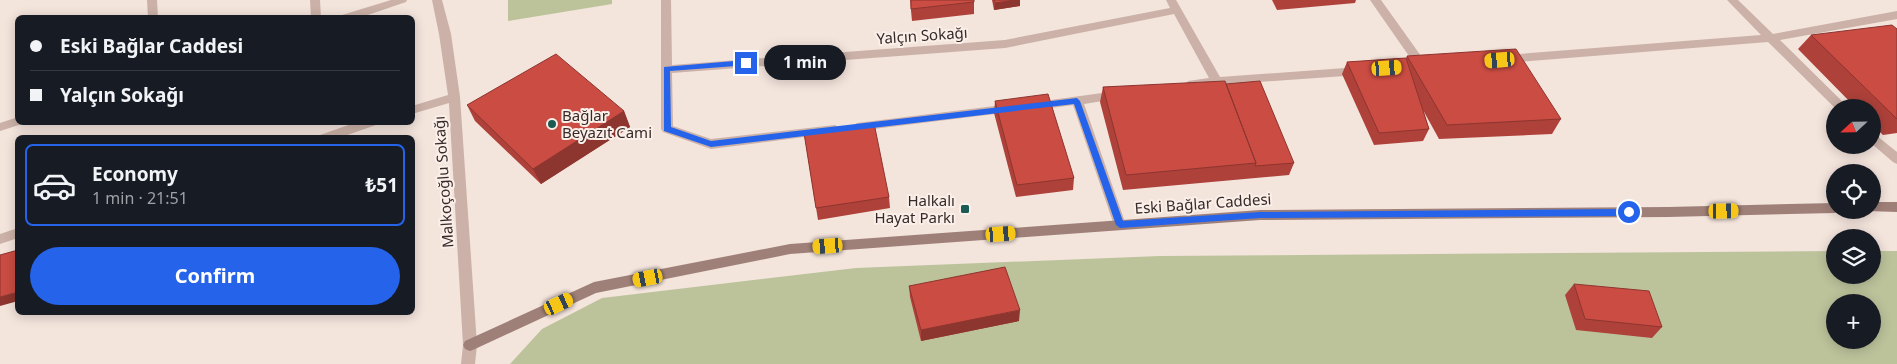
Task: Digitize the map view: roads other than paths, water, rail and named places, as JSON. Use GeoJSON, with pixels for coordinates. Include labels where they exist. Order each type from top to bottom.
{"type":"FeatureCollection","features":[{"type":"Feature","properties":{"kind":"main road"},"geometry":{"type":"LineString","coordinates":[[1881,208],[1897,207]]}},
{"type":"Feature","properties":{"kind":"main road","name":"Eski Bağlar Caddesi"},"geometry":{"type":"LineString","coordinates":[[470,345],[594,288],[790,249],[1260,215],[1658,212],[1826,208]]}},
{"type":"Feature","properties":{"kind":"street"},"geometry":{"type":"LineString","coordinates":[[152,0],[152,15]]}},
{"type":"Feature","properties":{"kind":"street"},"geometry":{"type":"LineString","coordinates":[[315,0],[316,15]]}},
{"type":"Feature","properties":{"kind":"street"},"geometry":{"type":"LineString","coordinates":[[355,15],[402,0]]}},
{"type":"Feature","properties":{"kind":"street","name":"Malkoçoğlu Sokağı"},"geometry":{"type":"LineString","coordinates":[[438,0],[454,97],[470,345],[468,364]]}},
{"type":"Feature","properties":{"kind":"street"},"geometry":{"type":"LineString","coordinates":[[666,0],[667,129],[711,144],[1133,93]]}},
{"type":"Feature","properties":{"kind":"street"},"geometry":{"type":"LineString","coordinates":[[1375,0],[1422,66]]}},
{"type":"Feature","properties":{"kind":"street"},"geometry":{"type":"LineString","coordinates":[[1732,0],[1834,99]]}},
{"type":"Feature","properties":{"kind":"street"},"geometry":{"type":"LineString","coordinates":[[1173,5],[1217,81]]}},
{"type":"Feature","properties":{"kind":"street","name":"Yalçın Sokağı"},"geometry":{"type":"LineString","coordinates":[[667,69],[1005,44],[1173,5]]}},
{"type":"Feature","properties":{"kind":"street"},"geometry":{"type":"LineString","coordinates":[[1490,60],[1771,38],[1897,15]]}},
{"type":"Feature","properties":{"kind":"street"},"geometry":{"type":"LineString","coordinates":[[1180,86],[1217,81],[1375,70]]}},
{"type":"Feature","properties":{"kind":"street"},"geometry":{"type":"LineString","coordinates":[[415,109],[454,97]]}},
{"type":"Feature","properties":{"kind":"street"},"geometry":{"type":"LineString","coordinates":[[1077,101],[1120,225]]}},
{"type":"Feature","properties":{"kind":"street"},"geometry":{"type":"LineString","coordinates":[[0,127],[15,122]]}},
{"type":"Feature","properties":{"kind":"street"},"geometry":{"type":"LineString","coordinates":[[333,135],[363,125]]}},
{"type":"Feature","properties":{"kind":"street"},"geometry":{"type":"LineString","coordinates":[[1881,144],[1897,159]]}},
{"type":"Feature","properties":{"kind":"street"},"geometry":{"type":"LineString","coordinates":[[0,239],[15,234]]}},
{"type":"Feature","properties":{"kind":"place","name":"Bağlar Beyazıt Cami"},"geometry":{"type":"Point","coordinates":[552,124]}},
{"type":"Feature","properties":{"kind":"place","name":"Halkalı Hayat Parkı"},"geometry":{"type":"Point","coordinates":[965,209]}}]}
